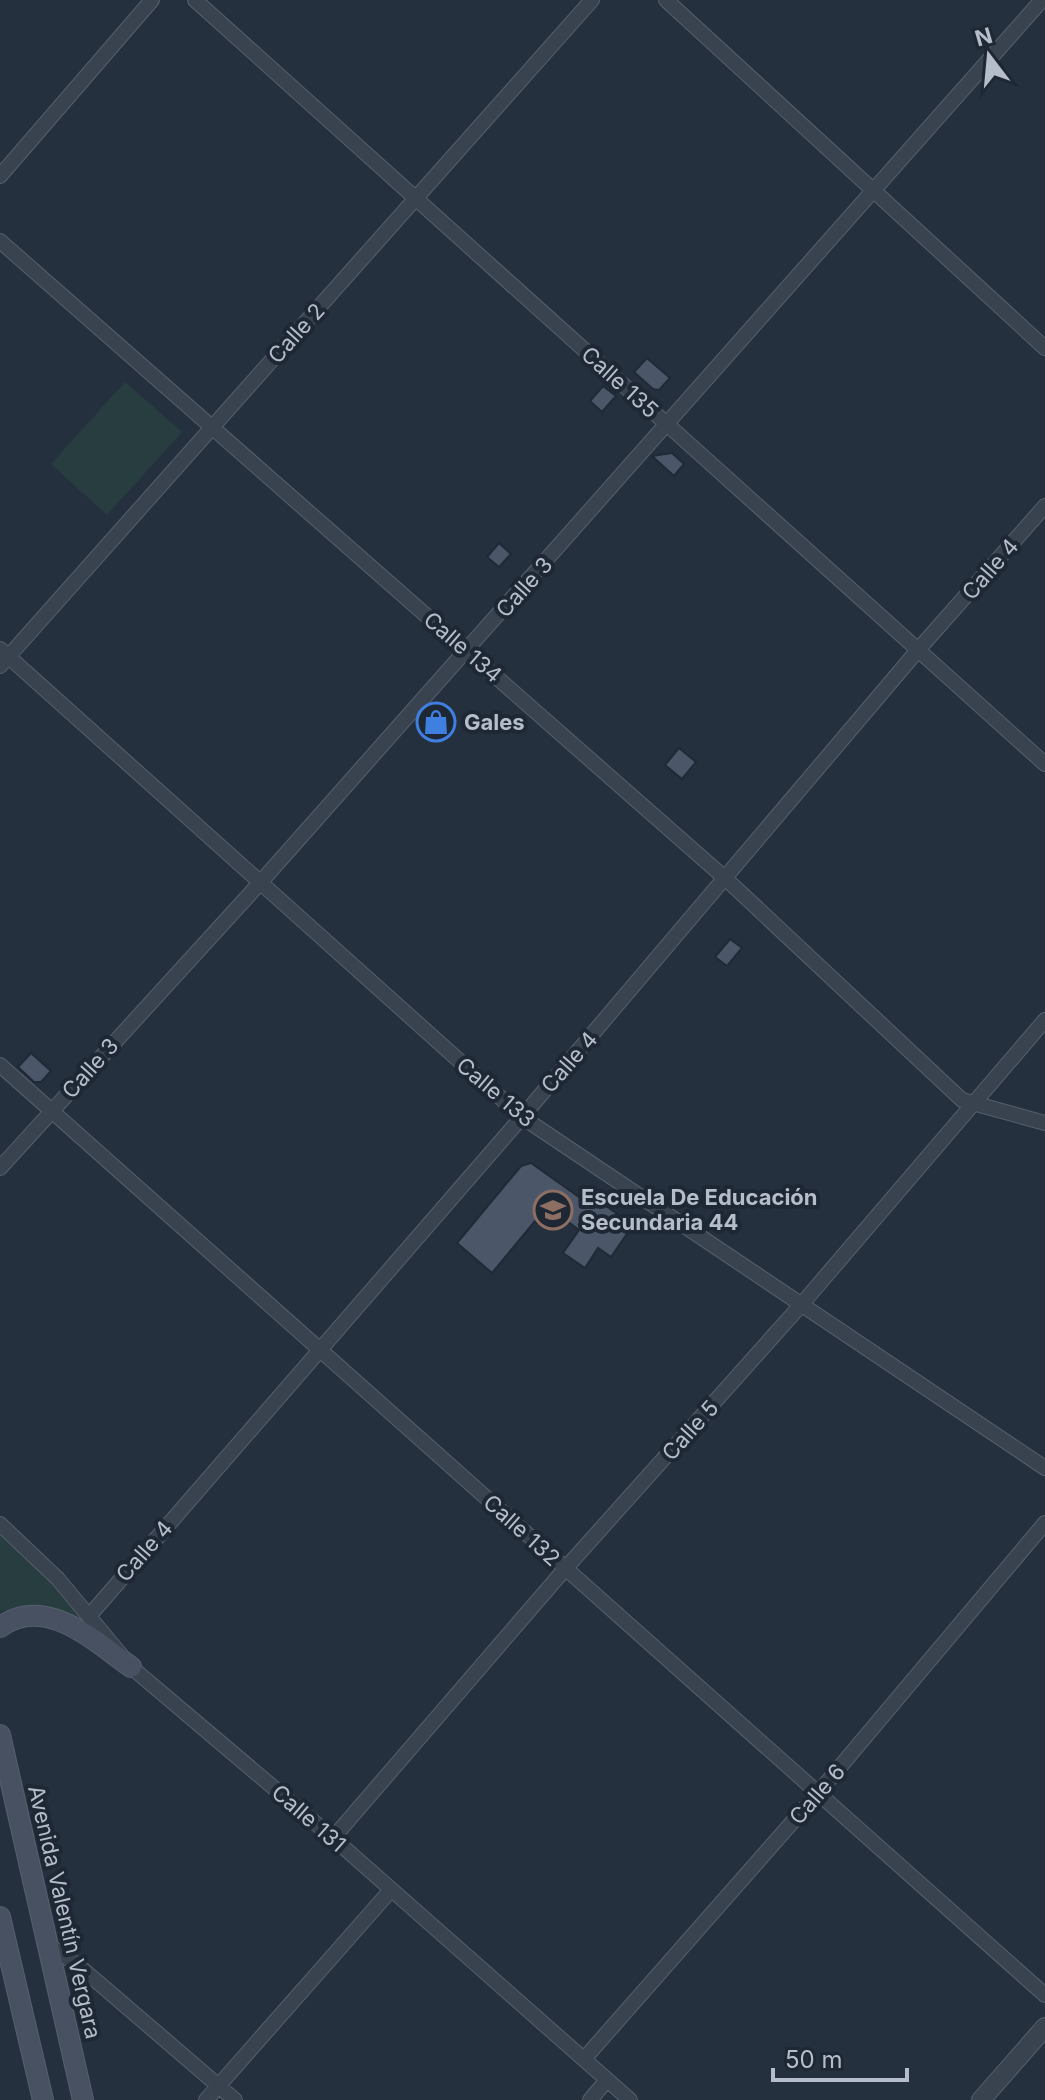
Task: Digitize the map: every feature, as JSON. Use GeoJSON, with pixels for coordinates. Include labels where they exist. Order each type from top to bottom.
{"type":"FeatureCollection","features":[{"type":"Feature","properties":{"kind":"main road"},"geometry":{"type":"LineString","coordinates":[[0,1627],[22,1617],[53,1617],[74,1627],[131,1667]]}},
{"type":"Feature","properties":{"kind":"main road","name":"Avenida Valentín Vergara"},"geometry":{"type":"LineString","coordinates":[[0,1735],[83,2100]]}},
{"type":"Feature","properties":{"kind":"main road"},"geometry":{"type":"LineString","coordinates":[[0,1917],[43,2100]]}},
{"type":"Feature","properties":{"kind":"street"},"geometry":{"type":"LineString","coordinates":[[0,176],[152,0]]}},
{"type":"Feature","properties":{"kind":"street","name":"Calle 135"},"geometry":{"type":"LineString","coordinates":[[195,0],[1045,764]]}},
{"type":"Feature","properties":{"kind":"street","name":"Calle 2"},"geometry":{"type":"LineString","coordinates":[[3,657],[592,0]]}},
{"type":"Feature","properties":{"kind":"street"},"geometry":{"type":"LineString","coordinates":[[666,0],[1045,348]]}},
{"type":"Feature","properties":{"kind":"street","name":"Calle 3"},"geometry":{"type":"LineString","coordinates":[[0,1168],[468,650],[1042,0]]}},
{"type":"Feature","properties":{"kind":"street","name":"Calle 134"},"geometry":{"type":"LineString","coordinates":[[0,241],[726,879],[962,1100],[1045,1123]]}},
{"type":"Feature","properties":{"kind":"street","name":"Calle 4"},"geometry":{"type":"LineString","coordinates":[[90,1615],[1045,506]]}},
{"type":"Feature","properties":{"kind":"street","name":"Calle 133"},"geometry":{"type":"LineString","coordinates":[[3,657],[522,1117],[1045,1468]]}},
{"type":"Feature","properties":{"kind":"street","name":"Calle 5"},"geometry":{"type":"LineString","coordinates":[[333,1838],[565,1569],[801,1305],[1045,1020]]}},
{"type":"Feature","properties":{"kind":"street","name":"Calle 132"},"geometry":{"type":"LineString","coordinates":[[0,1065],[1045,1995]]}},
{"type":"Feature","properties":{"kind":"street","name":"Calle 6"},"geometry":{"type":"LineString","coordinates":[[584,2059],[818,1793],[1045,1523]]}},
{"type":"Feature","properties":{"kind":"street","name":"Calle 131"},"geometry":{"type":"LineString","coordinates":[[0,1524],[44,1564],[131,1667],[333,1838],[630,2100]]}},
{"type":"Feature","properties":{"kind":"street"},"geometry":{"type":"LineString","coordinates":[[206,2100],[390,1891]]}},
{"type":"Feature","properties":{"kind":"street"},"geometry":{"type":"LineString","coordinates":[[47,1944],[79,1966],[235,2100]]}},
{"type":"Feature","properties":{"kind":"street"},"geometry":{"type":"LineString","coordinates":[[981,2100],[1045,2027]]}},
{"type":"Feature","properties":{"kind":"street"},"geometry":{"type":"LineString","coordinates":[[590,2100],[607,2080]]}},
{"type":"Feature","properties":{"kind":"green space"},"geometry":{"type":"Polygon","coordinates":[[[125,382],[182,432],[107,515],[51,464],[125,382]]]}},
{"type":"Feature","properties":{"kind":"green space"},"geometry":{"type":"Polygon","coordinates":[[[0,1533],[44,1573],[92,1629],[36,1609],[0,1612],[0,1533]]]}},
{"type":"Feature","properties":{"kind":"building"},"geometry":{"type":"Polygon","coordinates":[[[647,358],[670,378],[659,390],[653,389],[634,372],[647,358]]]}},
{"type":"Feature","properties":{"kind":"building"},"geometry":{"type":"Polygon","coordinates":[[[603,386],[616,396],[602,412],[590,401],[603,386]]]}},
{"type":"Feature","properties":{"kind":"building"},"geometry":{"type":"Polygon","coordinates":[[[672,453],[684,464],[674,476],[652,456],[672,453]]]}},
{"type":"Feature","properties":{"kind":"building"},"geometry":{"type":"Polygon","coordinates":[[[499,543],[511,554],[499,567],[487,557],[499,543]]]}},
{"type":"Feature","properties":{"kind":"building","name":"Gales"},"geometry":{"type":"Polygon","coordinates":[[[437,708],[450,720],[436,736],[422,724],[437,708]]]}},
{"type":"Feature","properties":{"kind":"building"},"geometry":{"type":"Polygon","coordinates":[[[679,748],[696,762],[682,779],[665,765],[679,748]]]}},
{"type":"Feature","properties":{"kind":"building"},"geometry":{"type":"Polygon","coordinates":[[[730,939],[742,948],[727,966],[715,957],[730,939]]]}},
{"type":"Feature","properties":{"kind":"building"},"geometry":{"type":"Polygon","coordinates":[[[31,1053],[51,1071],[41,1082],[34,1082],[18,1067],[31,1053]]]}},
{"type":"Feature","properties":{"kind":"building"},"geometry":{"type":"Polygon","coordinates":[[[531,1163],[593,1207],[596,1199],[633,1225],[611,1257],[598,1248],[585,1268],[563,1253],[579,1230],[556,1213],[546,1229],[535,1221],[492,1273],[457,1243],[521,1166],[531,1163]]]}},
{"type":"Feature","properties":{"kind":"place","name":"Gales"},"geometry":{"type":"Point","coordinates":[436,722]}},
{"type":"Feature","properties":{"kind":"place","name":"Escuela De Educación Secundaria 44"},"geometry":{"type":"Point","coordinates":[553,1210]}}]}
